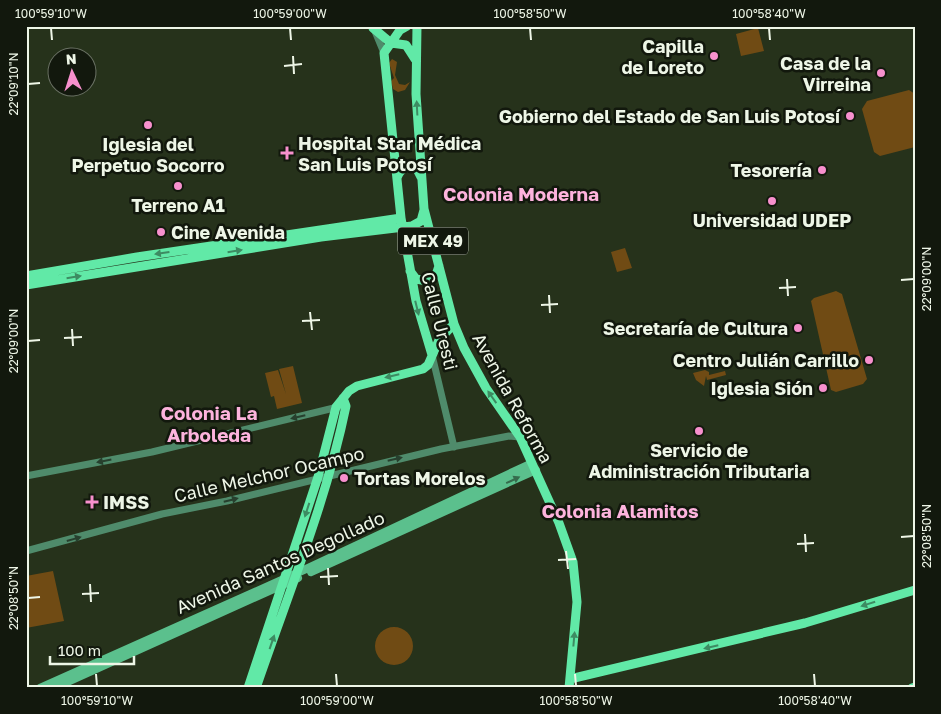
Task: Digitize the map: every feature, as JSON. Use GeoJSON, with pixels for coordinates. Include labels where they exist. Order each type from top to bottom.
{"type":"FeatureCollection","features":[{"type":"Feature","properties":{"kind":"main road","name":"Avenida Reforma"},"geometry":{"type":"LineString","coordinates":[[417,26],[416,62],[424,208],[454,322],[486,388],[520,437],[559,523],[576,573],[577,602],[569,683]]}},
{"type":"Feature","properties":{"kind":"main road"},"geometry":{"type":"LineString","coordinates":[[373,27],[391,43],[406,45],[416,62]]}},
{"type":"Feature","properties":{"kind":"main road"},"geometry":{"type":"LineString","coordinates":[[384,53],[402,27]]}},
{"type":"Feature","properties":{"kind":"main road","name":"Calle Uresti"},"geometry":{"type":"LineString","coordinates":[[384,53],[402,222],[410,271],[432,355]]}},
{"type":"Feature","properties":{"kind":"main road"},"geometry":{"type":"LineString","coordinates":[[397,178],[401,170],[408,167],[417,170],[421,177]]}},
{"type":"Feature","properties":{"kind":"main road"},"geometry":{"type":"LineString","coordinates":[[26,276],[137,257],[402,222],[417,224],[423,217],[424,208]]}},
{"type":"Feature","properties":{"kind":"main road"},"geometry":{"type":"LineString","coordinates":[[26,285],[402,222]]}},
{"type":"Feature","properties":{"kind":"main road"},"geometry":{"type":"LineString","coordinates":[[410,271],[416,279],[427,281],[436,275],[439,265]]}},
{"type":"Feature","properties":{"kind":"main road"},"geometry":{"type":"LineString","coordinates":[[426,335],[442,333],[454,322]]}},
{"type":"Feature","properties":{"kind":"main road"},"geometry":{"type":"LineString","coordinates":[[256,688],[326,446],[342,404],[357,386],[423,369],[441,337],[454,322]]}},
{"type":"Feature","properties":{"kind":"main road"},"geometry":{"type":"LineString","coordinates":[[248,688],[289,579],[308,545],[331,474],[337,448],[342,404]]}},
{"type":"Feature","properties":{"kind":"main road"},"geometry":{"type":"LineString","coordinates":[[326,446],[337,448]]}},
{"type":"Feature","properties":{"kind":"main road","name":"Avenida Santos Degollado"},"geometry":{"type":"LineString","coordinates":[[54,688],[534,466]]}},
{"type":"Feature","properties":{"kind":"main road","name":"Avenida Santos Degollado"},"geometry":{"type":"LineString","coordinates":[[40,688],[289,579]]}},
{"type":"Feature","properties":{"kind":"main road"},"geometry":{"type":"LineString","coordinates":[[569,683],[805,623],[915,590]]}},
{"type":"Feature","properties":{"kind":"street"},"geometry":{"type":"LineString","coordinates":[[373,27],[384,53]]}},
{"type":"Feature","properties":{"kind":"street","name":"Calle Uresti"},"geometry":{"type":"LineString","coordinates":[[432,355],[454,447]]}},
{"type":"Feature","properties":{"kind":"street"},"geometry":{"type":"LineString","coordinates":[[26,476],[152,452],[342,404]]}},
{"type":"Feature","properties":{"kind":"street","name":"Calle Melchor Ocampo"},"geometry":{"type":"LineString","coordinates":[[26,551],[162,514],[227,501],[331,474],[509,436],[520,437]]}},
{"type":"Feature","properties":{"kind":"shaded area"},"geometry":{"type":"Polygon","coordinates":[[[758,28],[764,51],[741,56],[736,34],[758,28]]]}},
{"type":"Feature","properties":{"kind":"shaded area"},"geometry":{"type":"Polygon","coordinates":[[[392,59],[397,62],[395,75],[399,84],[405,85],[410,82],[405,90],[398,92],[393,89],[391,81],[394,78],[389,63],[392,59]]]}},
{"type":"Feature","properties":{"kind":"shaded area"},"geometry":{"type":"Polygon","coordinates":[[[909,90],[915,94],[915,147],[880,156],[874,152],[862,109],[867,101],[909,90]]]}},
{"type":"Feature","properties":{"kind":"shaded area"},"geometry":{"type":"Polygon","coordinates":[[[625,248],[632,268],[617,272],[611,252],[625,248]]]}},
{"type":"Feature","properties":{"kind":"shaded area"},"geometry":{"type":"Polygon","coordinates":[[[836,291],[842,294],[867,379],[863,384],[836,392],[831,390],[811,301],[814,298],[836,291]]]}},
{"type":"Feature","properties":{"kind":"shaded area"},"geometry":{"type":"Polygon","coordinates":[[[293,366],[302,403],[277,409],[274,396],[271,397],[265,373],[278,370],[286,394],[279,369],[293,366]]]}},
{"type":"Feature","properties":{"kind":"shaded area"},"geometry":{"type":"Polygon","coordinates":[[[705,370],[709,372],[709,375],[725,371],[726,375],[707,380],[706,376],[704,386],[696,380],[693,373],[705,370]]]}},
{"type":"Feature","properties":{"kind":"shaded area"},"geometry":{"type":"Polygon","coordinates":[[[53,571],[64,621],[26,628],[26,576],[53,571]]]}},
{"type":"Feature","properties":{"kind":"shaded area"},"geometry":{"type":"Polygon","coordinates":[[[394,627],[408,632],[413,646],[408,660],[394,665],[380,660],[375,646],[380,632],[394,627]]]}},
{"type":"Feature","properties":{"kind":"place","name":"Capilla de Loreto"},"geometry":{"type":"Point","coordinates":[714,56]}},
{"type":"Feature","properties":{"kind":"place","name":"Casa de la Virreina"},"geometry":{"type":"Point","coordinates":[881,73]}},
{"type":"Feature","properties":{"kind":"place","name":"Gobierno del Estado de San Luis Potosí"},"geometry":{"type":"Point","coordinates":[850,116]}},
{"type":"Feature","properties":{"kind":"place","name":"Iglesia del Perpetuo Socorro"},"geometry":{"type":"Point","coordinates":[148,125]}},
{"type":"Feature","properties":{"kind":"place","name":"Hospital Star Médica San Luis Potosí"},"geometry":{"type":"Point","coordinates":[287,153]}},
{"type":"Feature","properties":{"kind":"place","name":"Tesorería"},"geometry":{"type":"Point","coordinates":[822,170]}},
{"type":"Feature","properties":{"kind":"place","name":"Terreno A1"},"geometry":{"type":"Point","coordinates":[178,186]}},
{"type":"Feature","properties":{"kind":"place","name":"Universidad UDEP"},"geometry":{"type":"Point","coordinates":[772,201]}},
{"type":"Feature","properties":{"kind":"place","name":"Cine Avenida"},"geometry":{"type":"Point","coordinates":[161,232]}},
{"type":"Feature","properties":{"kind":"place","name":"Secretaría de Cultura"},"geometry":{"type":"Point","coordinates":[798,328]}},
{"type":"Feature","properties":{"kind":"place","name":"Centro Julián Carrillo"},"geometry":{"type":"Point","coordinates":[869,360]}},
{"type":"Feature","properties":{"kind":"place","name":"Iglesia Sión"},"geometry":{"type":"Point","coordinates":[823,388]}},
{"type":"Feature","properties":{"kind":"place","name":"Servicio de Administración Tributaria"},"geometry":{"type":"Point","coordinates":[699,431]}},
{"type":"Feature","properties":{"kind":"place","name":"Tortas Morelos"},"geometry":{"type":"Point","coordinates":[344,478]}},
{"type":"Feature","properties":{"kind":"place","name":"IMSS"},"geometry":{"type":"Point","coordinates":[92,502]}},
{"type":"Feature","properties":{"kind":"district","name":"Colonia Moderna"},"geometry":{"type":"Point","coordinates":[521,193]}},
{"type":"Feature","properties":{"kind":"district","name":"Colonia La Arboleda"},"geometry":{"type":"Point","coordinates":[209,423]}},
{"type":"Feature","properties":{"kind":"district","name":"Colonia Alamitos"},"geometry":{"type":"Point","coordinates":[620,510]}}]}
